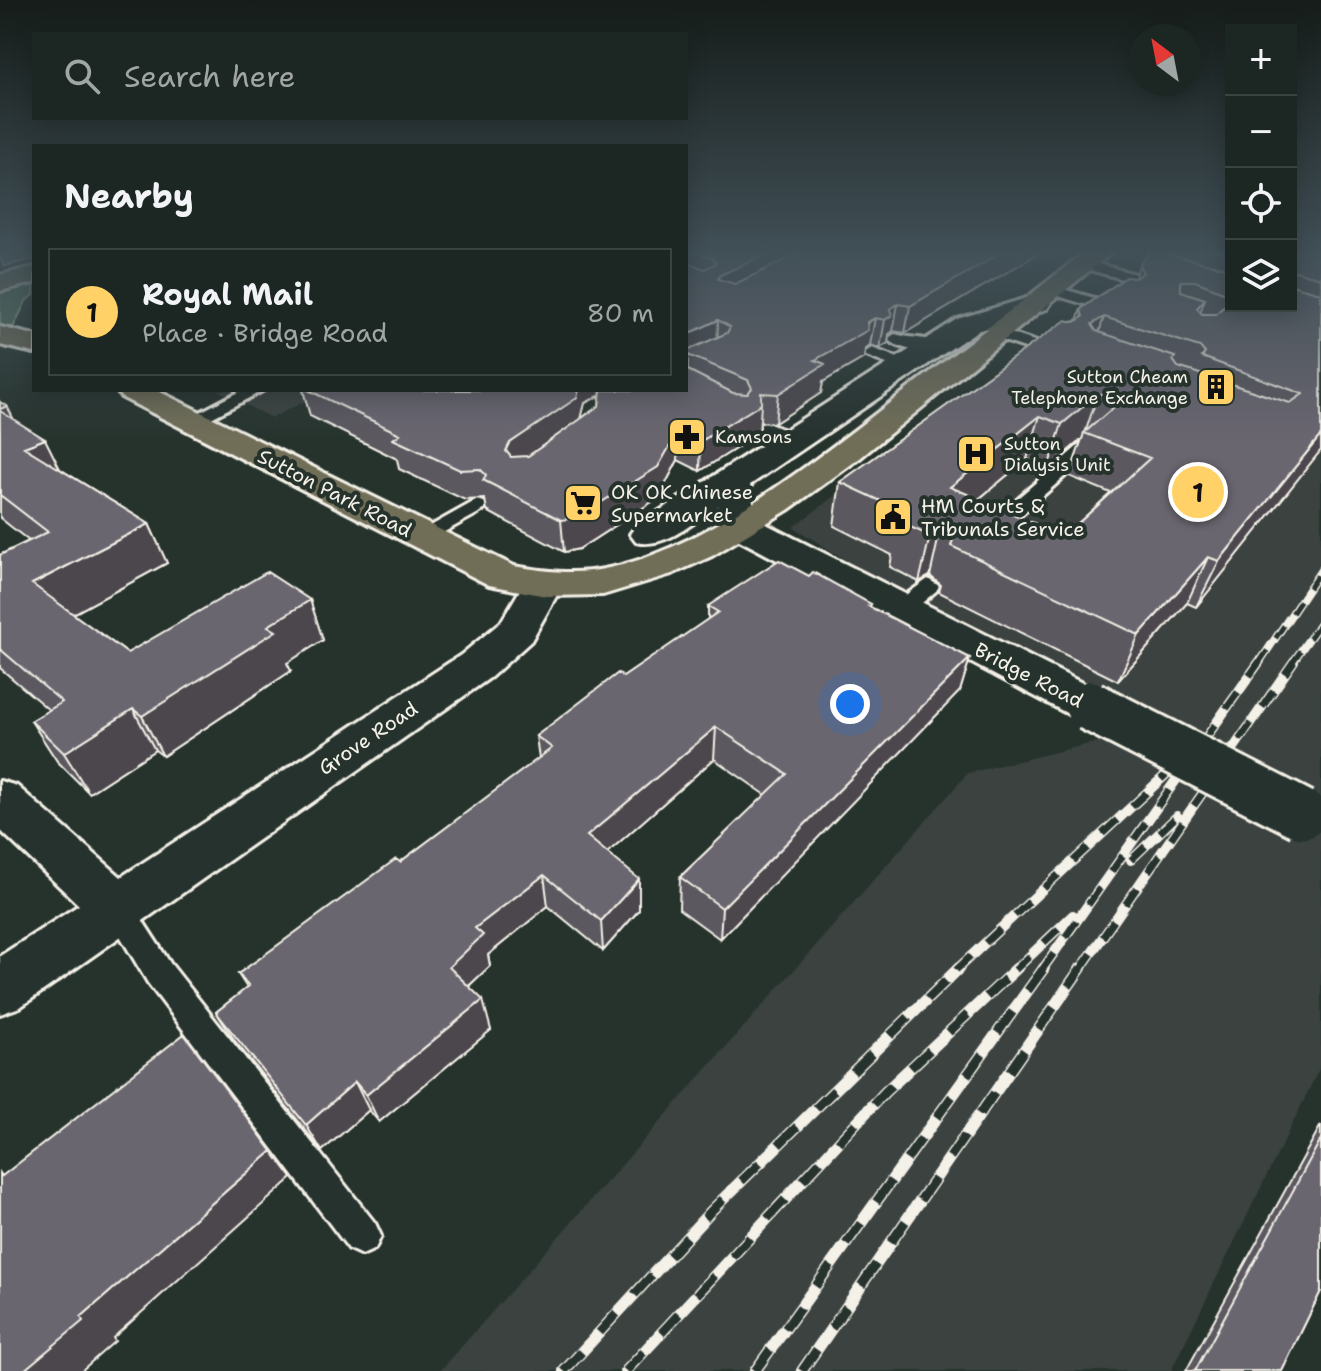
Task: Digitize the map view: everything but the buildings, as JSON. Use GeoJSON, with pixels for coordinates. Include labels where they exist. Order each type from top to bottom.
{"type":"FeatureCollection","features":[{"type":"Feature","properties":{"kind":"highway"},"geometry":{"type":"LineString","coordinates":[[543,584],[615,580],[661,563],[739,525],[841,456],[909,365],[998,334],[1023,314]]}},
{"type":"Feature","properties":{"kind":"highway"},"geometry":{"type":"LineString","coordinates":[[0,336],[32,344]]}},
{"type":"Feature","properties":{"kind":"highway","name":"Sutton Park Road"},"geometry":{"type":"LineString","coordinates":[[136,392],[503,576],[543,584]]}},
{"type":"Feature","properties":{"kind":"street"},"geometry":{"type":"LineString","coordinates":[[649,534],[732,481],[780,434],[909,365],[967,325],[997,314]]}},
{"type":"Feature","properties":{"kind":"street"},"geometry":{"type":"LineString","coordinates":[[732,481],[739,525]]}},
{"type":"Feature","properties":{"kind":"street","name":"Bridge Road"},"geometry":{"type":"LineString","coordinates":[[739,525],[914,597],[1090,706],[1312,819]]}},
{"type":"Feature","properties":{"kind":"street","name":"Grove Road"},"geometry":{"type":"LineString","coordinates":[[0,988],[476,666],[516,631],[543,584]]}},
{"type":"Feature","properties":{"kind":"street"},"geometry":{"type":"LineString","coordinates":[[0,800],[118,907]]}},
{"type":"Feature","properties":{"kind":"lane"},"geometry":{"type":"LineString","coordinates":[[998,334],[1061,355]]}},
{"type":"Feature","properties":{"kind":"lane"},"geometry":{"type":"LineString","coordinates":[[872,353],[909,365]]}},
{"type":"Feature","properties":{"kind":"lane"},"geometry":{"type":"LineString","coordinates":[[192,421],[252,392]]}},
{"type":"Feature","properties":{"kind":"lane"},"geometry":{"type":"LineString","coordinates":[[973,547],[1092,443]]}},
{"type":"Feature","properties":{"kind":"lane"},"geometry":{"type":"LineString","coordinates":[[421,537],[477,506]]}},
{"type":"Feature","properties":{"kind":"lane"},"geometry":{"type":"LineString","coordinates":[[118,907],[159,973],[362,1236]]}},
{"type":"Feature","properties":{"kind":"shaded area"},"geometry":{"type":"Polygon","coordinates":[[[1085,314],[1321,314],[1321,1065],[1171,1371],[440,1371],[968,773],[1110,739],[1131,703],[863,571],[793,527],[1085,314]]]}},
{"type":"Feature","properties":{"kind":"shaded area"},"geometry":{"type":"Polygon","coordinates":[[[221,392],[324,392],[271,418],[221,392]]]}},
{"type":"Feature","properties":{"kind":"green space"},"geometry":{"type":"Polygon","coordinates":[[[0,314],[20,314],[14,326],[8,328],[0,324],[0,314]]]}},
{"type":"Feature","properties":{"kind":"railway"},"geometry":{"type":"LineString","coordinates":[[1259,663],[1321,570]]}},
{"type":"Feature","properties":{"kind":"railway"},"geometry":{"type":"LineString","coordinates":[[1292,663],[1321,622]]}},
{"type":"Feature","properties":{"kind":"railway"},"geometry":{"type":"LineString","coordinates":[[1042,970],[1260,661]]}},
{"type":"Feature","properties":{"kind":"railway"},"geometry":{"type":"LineString","coordinates":[[1080,970],[1294,661]]}},
{"type":"Feature","properties":{"kind":"railway"},"geometry":{"type":"LineString","coordinates":[[956,970],[1187,755]]}},
{"type":"Feature","properties":{"kind":"railway"},"geometry":{"type":"LineString","coordinates":[[1131,860],[1177,816]]}},
{"type":"Feature","properties":{"kind":"railway"},"geometry":{"type":"LineString","coordinates":[[1015,970],[1073,915]]}},
{"type":"Feature","properties":{"kind":"railway"},"geometry":{"type":"LineString","coordinates":[[564,1371],[712,1210],[959,968]]}},
{"type":"Feature","properties":{"kind":"railway"},"geometry":{"type":"LineString","coordinates":[[626,1371],[885,1092],[1017,968]]}},
{"type":"Feature","properties":{"kind":"railway"},"geometry":{"type":"LineString","coordinates":[[755,1371],[1044,968]]}},
{"type":"Feature","properties":{"kind":"railway"},"geometry":{"type":"LineString","coordinates":[[802,1371],[1081,968]]}},
{"type":"Feature","properties":{"kind":"place","name":"Sutton Cheam Telephone Exchange"},"geometry":{"type":"Point","coordinates":[1216,387]}},
{"type":"Feature","properties":{"kind":"place","name":"Kamsons"},"geometry":{"type":"Point","coordinates":[687,437]}},
{"type":"Feature","properties":{"kind":"place","name":"Sutton Dialysis Unit"},"geometry":{"type":"Point","coordinates":[976,454]}},
{"type":"Feature","properties":{"kind":"place","name":"Royal Mail"},"geometry":{"type":"Point","coordinates":[1198,492]}},
{"type":"Feature","properties":{"kind":"place","name":"OK OK Chinese Supermarket"},"geometry":{"type":"Point","coordinates":[583,503]}},
{"type":"Feature","properties":{"kind":"place","name":"HM Courts & Tribunals Service"},"geometry":{"type":"Point","coordinates":[893,517]}}]}
